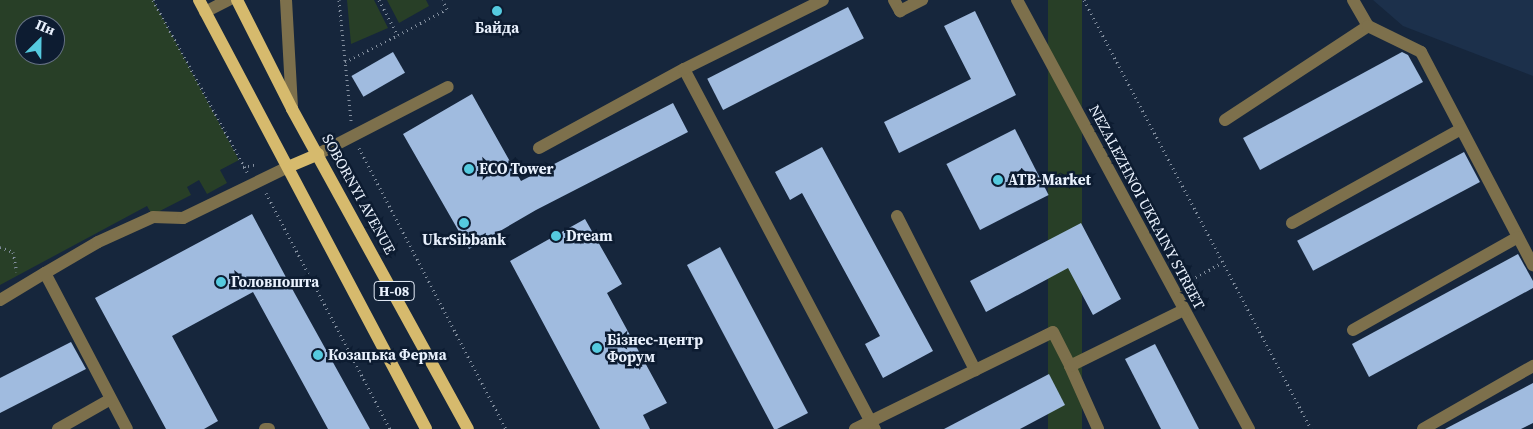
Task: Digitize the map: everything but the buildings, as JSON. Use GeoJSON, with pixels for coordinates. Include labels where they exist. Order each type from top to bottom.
{"type":"FeatureCollection","features":[{"type":"Feature","properties":{"kind":"main road","name":"SOBORNYI AVENUE"},"geometry":{"type":"LineString","coordinates":[[237,0],[292,108],[468,429]]}},
{"type":"Feature","properties":{"kind":"main road","name":"Н-08"},"geometry":{"type":"LineString","coordinates":[[202,6],[426,429]]}},
{"type":"Feature","properties":{"kind":"main road"},"geometry":{"type":"LineString","coordinates":[[290,172],[318,154]]}},
{"type":"Feature","properties":{"kind":"street"},"geometry":{"type":"LineString","coordinates":[[202,6],[229,0]]}},
{"type":"Feature","properties":{"kind":"street"},"geometry":{"type":"LineString","coordinates":[[286,0],[292,108]]}},
{"type":"Feature","properties":{"kind":"street"},"geometry":{"type":"LineString","coordinates":[[538,148],[684,69],[823,0]]}},
{"type":"Feature","properties":{"kind":"street"},"geometry":{"type":"LineString","coordinates":[[894,0],[900,10],[922,0]]}},
{"type":"Feature","properties":{"kind":"street","name":"NEZALEZHNOI UKRAINY STREET"},"geometry":{"type":"LineString","coordinates":[[1017,0],[1172,290],[1249,429]]}},
{"type":"Feature","properties":{"kind":"street"},"geometry":{"type":"LineString","coordinates":[[1353,0],[1368,26],[1421,52],[1533,265]]}},
{"type":"Feature","properties":{"kind":"street"},"geometry":{"type":"LineString","coordinates":[[1225,120],[1368,26]]}},
{"type":"Feature","properties":{"kind":"street"},"geometry":{"type":"LineString","coordinates":[[684,69],[874,425]]}},
{"type":"Feature","properties":{"kind":"street"},"geometry":{"type":"LineString","coordinates":[[318,154],[355,141],[448,87]]}},
{"type":"Feature","properties":{"kind":"street"},"geometry":{"type":"LineString","coordinates":[[1292,223],[1461,128]]}},
{"type":"Feature","properties":{"kind":"street"},"geometry":{"type":"LineString","coordinates":[[0,300],[98,242],[153,217],[183,218],[290,172]]}},
{"type":"Feature","properties":{"kind":"street"},"geometry":{"type":"LineString","coordinates":[[897,216],[975,370]]}},
{"type":"Feature","properties":{"kind":"street"},"geometry":{"type":"LineString","coordinates":[[1352,330],[1518,237]]}},
{"type":"Feature","properties":{"kind":"street"},"geometry":{"type":"LineString","coordinates":[[45,273],[109,400],[127,429]]}},
{"type":"Feature","properties":{"kind":"street"},"geometry":{"type":"LineString","coordinates":[[1070,366],[1184,310]]}},
{"type":"Feature","properties":{"kind":"street"},"geometry":{"type":"LineString","coordinates":[[855,429],[874,425],[975,370],[1053,332],[1098,429]]}},
{"type":"Feature","properties":{"kind":"street"},"geometry":{"type":"LineString","coordinates":[[1423,429],[1533,366]]}},
{"type":"Feature","properties":{"kind":"street"},"geometry":{"type":"LineString","coordinates":[[58,429],[109,400]]}},
{"type":"Feature","properties":{"kind":"path"},"geometry":{"type":"LineString","coordinates":[[152,0],[242,167],[260,186],[390,429]]}},
{"type":"Feature","properties":{"kind":"path"},"geometry":{"type":"LineString","coordinates":[[340,0],[355,141],[506,429]]}},
{"type":"Feature","properties":{"kind":"path"},"geometry":{"type":"LineString","coordinates":[[379,0],[398,35]]}},
{"type":"Feature","properties":{"kind":"path"},"geometry":{"type":"LineString","coordinates":[[346,62],[446,9],[442,0]]}},
{"type":"Feature","properties":{"kind":"path"},"geometry":{"type":"LineString","coordinates":[[1084,0],[1221,263],[1311,429]]}},
{"type":"Feature","properties":{"kind":"path"},"geometry":{"type":"LineString","coordinates":[[349,150],[355,141]]}},
{"type":"Feature","properties":{"kind":"path"},"geometry":{"type":"LineString","coordinates":[[260,186],[290,172]]}},
{"type":"Feature","properties":{"kind":"path"},"geometry":{"type":"LineString","coordinates":[[0,247],[13,252],[20,289]]}},
{"type":"Feature","properties":{"kind":"path"},"geometry":{"type":"LineString","coordinates":[[1172,290],[1221,263]]}},
{"type":"Feature","properties":{"kind":"shaded area"},"geometry":{"type":"Polygon","coordinates":[[[1373,0],[1533,0],[1533,76],[1403,26],[1373,0]]]}},
{"type":"Feature","properties":{"kind":"green space"},"geometry":{"type":"Polygon","coordinates":[[[0,0],[153,0],[239,160],[220,170],[227,183],[207,194],[199,180],[187,187],[191,195],[152,215],[147,206],[0,285],[0,0]]]}},
{"type":"Feature","properties":{"kind":"green space"},"geometry":{"type":"Polygon","coordinates":[[[347,0],[374,0],[388,28],[351,44],[347,0]]]}},
{"type":"Feature","properties":{"kind":"green space"},"geometry":{"type":"Polygon","coordinates":[[[387,0],[426,0],[429,6],[399,23],[387,0]]]}},
{"type":"Feature","properties":{"kind":"green space"},"geometry":{"type":"Polygon","coordinates":[[[1048,0],[1082,0],[1082,429],[1048,429],[1048,0]]]}},
{"type":"Feature","properties":{"kind":"place","name":"Байда"},"geometry":{"type":"Point","coordinates":[497,11]}},
{"type":"Feature","properties":{"kind":"place","name":"ECO Tower"},"geometry":{"type":"Point","coordinates":[469,169]}},
{"type":"Feature","properties":{"kind":"place","name":"ATB-Market"},"geometry":{"type":"Point","coordinates":[998,180]}},
{"type":"Feature","properties":{"kind":"place","name":"UkrSibbank"},"geometry":{"type":"Point","coordinates":[464,223]}},
{"type":"Feature","properties":{"kind":"place","name":"Dream"},"geometry":{"type":"Point","coordinates":[556,236]}},
{"type":"Feature","properties":{"kind":"place","name":"Головпошта"},"geometry":{"type":"Point","coordinates":[221,282]}},
{"type":"Feature","properties":{"kind":"place","name":"Бізнес-центр Форум"},"geometry":{"type":"Point","coordinates":[597,348]}},
{"type":"Feature","properties":{"kind":"place","name":"Козацька Ферма"},"geometry":{"type":"Point","coordinates":[318,355]}}]}
